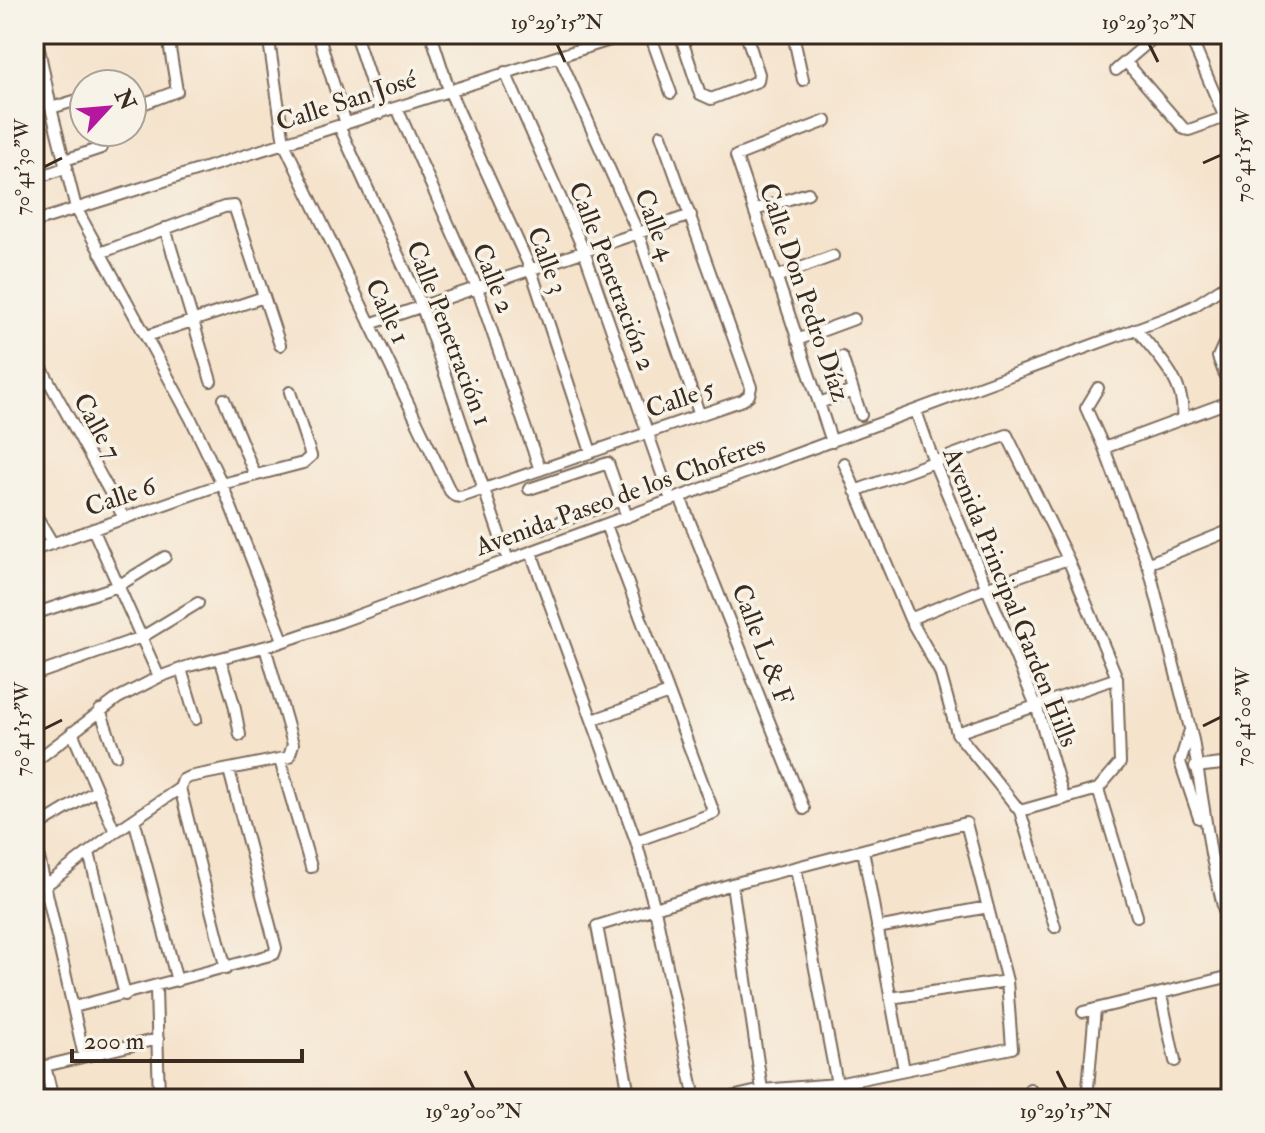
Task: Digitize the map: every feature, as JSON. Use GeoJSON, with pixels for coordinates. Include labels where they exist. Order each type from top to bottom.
{"type":"FeatureCollection","features":[{"type":"Feature","properties":{"kind":"street"},"geometry":{"type":"LineString","coordinates":[[36,34],[76,208],[191,419],[222,484],[283,640]]}},
{"type":"Feature","properties":{"kind":"street"},"geometry":{"type":"LineString","coordinates":[[148,102],[177,91],[170,49],[172,39],[182,34]]}},
{"type":"Feature","properties":{"kind":"street","name":"Calle 1"},"geometry":{"type":"LineString","coordinates":[[268,34],[284,143],[455,496]]}},
{"type":"Feature","properties":{"kind":"street"},"geometry":{"type":"LineString","coordinates":[[355,34],[381,113]]}},
{"type":"Feature","properties":{"kind":"street","name":"Calle 3"},"geometry":{"type":"LineString","coordinates":[[431,34],[449,90],[531,270],[591,452]]}},
{"type":"Feature","properties":{"kind":"street","name":"Calle San José"},"geometry":{"type":"LineString","coordinates":[[76,208],[629,34]]}},
{"type":"Feature","properties":{"kind":"street"},"geometry":{"type":"LineString","coordinates":[[650,34],[671,93]]}},
{"type":"Feature","properties":{"kind":"street"},"geometry":{"type":"LineString","coordinates":[[680,34],[700,94],[711,99],[758,81],[759,74],[746,34]]}},
{"type":"Feature","properties":{"kind":"street"},"geometry":{"type":"LineString","coordinates":[[793,34],[803,80]]}},
{"type":"Feature","properties":{"kind":"street"},"geometry":{"type":"LineString","coordinates":[[1116,70],[1158,34]]}},
{"type":"Feature","properties":{"kind":"street"},"geometry":{"type":"LineString","coordinates":[[1126,62],[1184,129],[1228,116],[1189,34]]}},
{"type":"Feature","properties":{"kind":"street","name":"Calle Penetración 1"},"geometry":{"type":"LineString","coordinates":[[320,35],[342,125],[422,307],[508,560]]}},
{"type":"Feature","properties":{"kind":"street","name":"Calle 4"},"geometry":{"type":"LineString","coordinates":[[559,56],[638,233],[699,413]]}},
{"type":"Feature","properties":{"kind":"street","name":"Calle Penetración 2"},"geometry":{"type":"LineString","coordinates":[[505,72],[584,251],[646,433],[675,498]]}},
{"type":"Feature","properties":{"kind":"street"},"geometry":{"type":"LineString","coordinates":[[51,108],[68,103]]}},
{"type":"Feature","properties":{"kind":"street","name":"Calle 2"},"geometry":{"type":"LineString","coordinates":[[397,108],[477,288],[540,470]]}},
{"type":"Feature","properties":{"kind":"street","name":"Calle Don Pedro Díaz"},"geometry":{"type":"LineString","coordinates":[[826,121],[736,156],[832,442]]}},
{"type":"Feature","properties":{"kind":"street","name":"Calle 5"},"geometry":{"type":"LineString","coordinates":[[455,496],[461,497],[540,470],[743,400],[749,395],[751,387],[661,135]]}},
{"type":"Feature","properties":{"kind":"street"},"geometry":{"type":"LineString","coordinates":[[34,179],[101,148]]}},
{"type":"Feature","properties":{"kind":"street"},"geometry":{"type":"LineString","coordinates":[[755,210],[808,193]]}},
{"type":"Feature","properties":{"kind":"street"},"geometry":{"type":"LineString","coordinates":[[100,253],[234,206],[280,345]]}},
{"type":"Feature","properties":{"kind":"street"},"geometry":{"type":"LineString","coordinates":[[34,222],[76,208]]}},
{"type":"Feature","properties":{"kind":"street"},"geometry":{"type":"LineString","coordinates":[[370,324],[691,215]]}},
{"type":"Feature","properties":{"kind":"street"},"geometry":{"type":"LineString","coordinates":[[165,228],[211,381]]}},
{"type":"Feature","properties":{"kind":"street"},"geometry":{"type":"LineString","coordinates":[[776,277],[833,256]]}},
{"type":"Feature","properties":{"kind":"street","name":"Avenida Paseo de los Choferes"},"geometry":{"type":"LineString","coordinates":[[34,762],[100,710],[159,677],[265,647],[832,442],[1194,306],[1231,282]]}},
{"type":"Feature","properties":{"kind":"street"},"geometry":{"type":"LineString","coordinates":[[147,336],[264,297]]}},
{"type":"Feature","properties":{"kind":"street"},"geometry":{"type":"LineString","coordinates":[[797,340],[854,319]]}},
{"type":"Feature","properties":{"kind":"street"},"geometry":{"type":"LineString","coordinates":[[1136,329],[1171,373],[1184,405],[1182,417]]}},
{"type":"Feature","properties":{"kind":"street"},"geometry":{"type":"LineString","coordinates":[[1223,346],[1218,357],[1231,391]]}},
{"type":"Feature","properties":{"kind":"street","name":"Calle 7"},"geometry":{"type":"LineString","coordinates":[[34,354],[124,518]]}},
{"type":"Feature","properties":{"kind":"street"},"geometry":{"type":"LineString","coordinates":[[842,357],[861,415]]}},
{"type":"Feature","properties":{"kind":"street"},"geometry":{"type":"LineString","coordinates":[[1098,388],[1086,408],[1147,564],[1190,730],[1211,854],[1231,941]]}},
{"type":"Feature","properties":{"kind":"street"},"geometry":{"type":"LineString","coordinates":[[819,403],[853,391]]}},
{"type":"Feature","properties":{"kind":"street","name":"Calle 6"},"geometry":{"type":"LineString","coordinates":[[34,550],[222,484],[303,463],[311,456],[290,392]]}},
{"type":"Feature","properties":{"kind":"street"},"geometry":{"type":"LineString","coordinates":[[224,399],[255,475]]}},
{"type":"Feature","properties":{"kind":"street"},"geometry":{"type":"LineString","coordinates":[[1104,448],[1231,401]]}},
{"type":"Feature","properties":{"kind":"street","name":"Avenida Principal Garden Hills"},"geometry":{"type":"LineString","coordinates":[[916,411],[934,462],[1037,708],[1064,799]]}},
{"type":"Feature","properties":{"kind":"street"},"geometry":{"type":"LineString","coordinates":[[855,491],[1007,435],[1068,559],[1117,678],[1120,763],[1098,789],[1020,811]]}},
{"type":"Feature","properties":{"kind":"street"},"geometry":{"type":"LineString","coordinates":[[529,489],[605,462],[610,466],[627,517]]}},
{"type":"Feature","properties":{"kind":"street"},"geometry":{"type":"LineString","coordinates":[[844,463],[910,619],[940,672],[957,733],[1020,811],[1055,927]]}},
{"type":"Feature","properties":{"kind":"street","name":"Calle L & F"},"geometry":{"type":"LineString","coordinates":[[675,498],[804,809]]}},
{"type":"Feature","properties":{"kind":"street"},"geometry":{"type":"LineString","coordinates":[[543,528],[621,500]]}},
{"type":"Feature","properties":{"kind":"street"},"geometry":{"type":"LineString","coordinates":[[34,512],[53,544]]}},
{"type":"Feature","properties":{"kind":"street"},"geometry":{"type":"LineString","coordinates":[[606,525],[714,813],[636,841]]}},
{"type":"Feature","properties":{"kind":"street"},"geometry":{"type":"LineString","coordinates":[[93,529],[159,677]]}},
{"type":"Feature","properties":{"kind":"street"},"geometry":{"type":"LineString","coordinates":[[1147,564],[1231,530]]}},
{"type":"Feature","properties":{"kind":"street"},"geometry":{"type":"LineString","coordinates":[[531,552],[636,841],[655,909],[695,1099]]}},
{"type":"Feature","properties":{"kind":"street"},"geometry":{"type":"LineString","coordinates":[[34,614],[118,586],[165,557]]}},
{"type":"Feature","properties":{"kind":"street"},"geometry":{"type":"LineString","coordinates":[[910,619],[1068,559]]}},
{"type":"Feature","properties":{"kind":"street"},"geometry":{"type":"LineString","coordinates":[[34,675],[142,637],[198,603]]}},
{"type":"Feature","properties":{"kind":"street"},"geometry":{"type":"LineString","coordinates":[[226,969],[180,788],[183,780],[189,777],[289,757],[293,744],[265,647]]}},
{"type":"Feature","properties":{"kind":"street"},"geometry":{"type":"LineString","coordinates":[[220,658],[240,735]]}},
{"type":"Feature","properties":{"kind":"street"},"geometry":{"type":"LineString","coordinates":[[181,669],[196,719]]}},
{"type":"Feature","properties":{"kind":"street"},"geometry":{"type":"LineString","coordinates":[[957,733],[1117,678]]}},
{"type":"Feature","properties":{"kind":"street"},"geometry":{"type":"LineString","coordinates":[[593,720],[669,693]]}},
{"type":"Feature","properties":{"kind":"street"},"geometry":{"type":"LineString","coordinates":[[100,710],[116,755]]}},
{"type":"Feature","properties":{"kind":"street"},"geometry":{"type":"LineString","coordinates":[[1190,730],[1180,762],[1211,854]]}},
{"type":"Feature","properties":{"kind":"street"},"geometry":{"type":"LineString","coordinates":[[72,732],[115,832]]}},
{"type":"Feature","properties":{"kind":"street"},"geometry":{"type":"LineString","coordinates":[[280,760],[311,867]]}},
{"type":"Feature","properties":{"kind":"street"},"geometry":{"type":"LineString","coordinates":[[1195,767],[1231,763]]}},
{"type":"Feature","properties":{"kind":"street"},"geometry":{"type":"LineString","coordinates":[[74,1007],[156,988],[274,954],[276,948],[229,770]]}},
{"type":"Feature","properties":{"kind":"street"},"geometry":{"type":"LineString","coordinates":[[45,886],[115,832],[180,788]]}},
{"type":"Feature","properties":{"kind":"street"},"geometry":{"type":"LineString","coordinates":[[1098,789],[1137,916]]}},
{"type":"Feature","properties":{"kind":"street"},"geometry":{"type":"LineString","coordinates":[[84,1056],[34,836],[38,826],[97,790]]}},
{"type":"Feature","properties":{"kind":"street"},"geometry":{"type":"LineString","coordinates":[[134,819],[177,981]]}},
{"type":"Feature","properties":{"kind":"street"},"geometry":{"type":"LineString","coordinates":[[630,1099],[597,926],[732,884],[966,823],[1007,981],[1012,1048],[837,1084],[762,1090],[723,1099]]}},
{"type":"Feature","properties":{"kind":"street"},"geometry":{"type":"LineString","coordinates":[[863,850],[904,1070]]}},
{"type":"Feature","properties":{"kind":"street"},"geometry":{"type":"LineString","coordinates":[[89,853],[125,995]]}},
{"type":"Feature","properties":{"kind":"street"},"geometry":{"type":"LineString","coordinates":[[796,869],[837,1084]]}},
{"type":"Feature","properties":{"kind":"street"},"geometry":{"type":"LineString","coordinates":[[732,884],[762,1090]]}},
{"type":"Feature","properties":{"kind":"street"},"geometry":{"type":"LineString","coordinates":[[877,928],[988,907]]}},
{"type":"Feature","properties":{"kind":"street"},"geometry":{"type":"LineString","coordinates":[[1083,1012],[1231,976]]}},
{"type":"Feature","properties":{"kind":"street"},"geometry":{"type":"LineString","coordinates":[[890,998],[1007,981]]}},
{"type":"Feature","properties":{"kind":"street"},"geometry":{"type":"LineString","coordinates":[[142,1099],[159,1097],[156,988]]}},
{"type":"Feature","properties":{"kind":"street"},"geometry":{"type":"LineString","coordinates":[[1161,995],[1175,1061]]}},
{"type":"Feature","properties":{"kind":"street"},"geometry":{"type":"LineString","coordinates":[[1087,1099],[1095,1009]]}},
{"type":"Feature","properties":{"kind":"street"},"geometry":{"type":"LineString","coordinates":[[34,1056],[36,1064],[45,1066],[158,1039]]}},
{"type":"Feature","properties":{"kind":"street"},"geometry":{"type":"LineString","coordinates":[[45,1066],[53,1099]]}}]}
